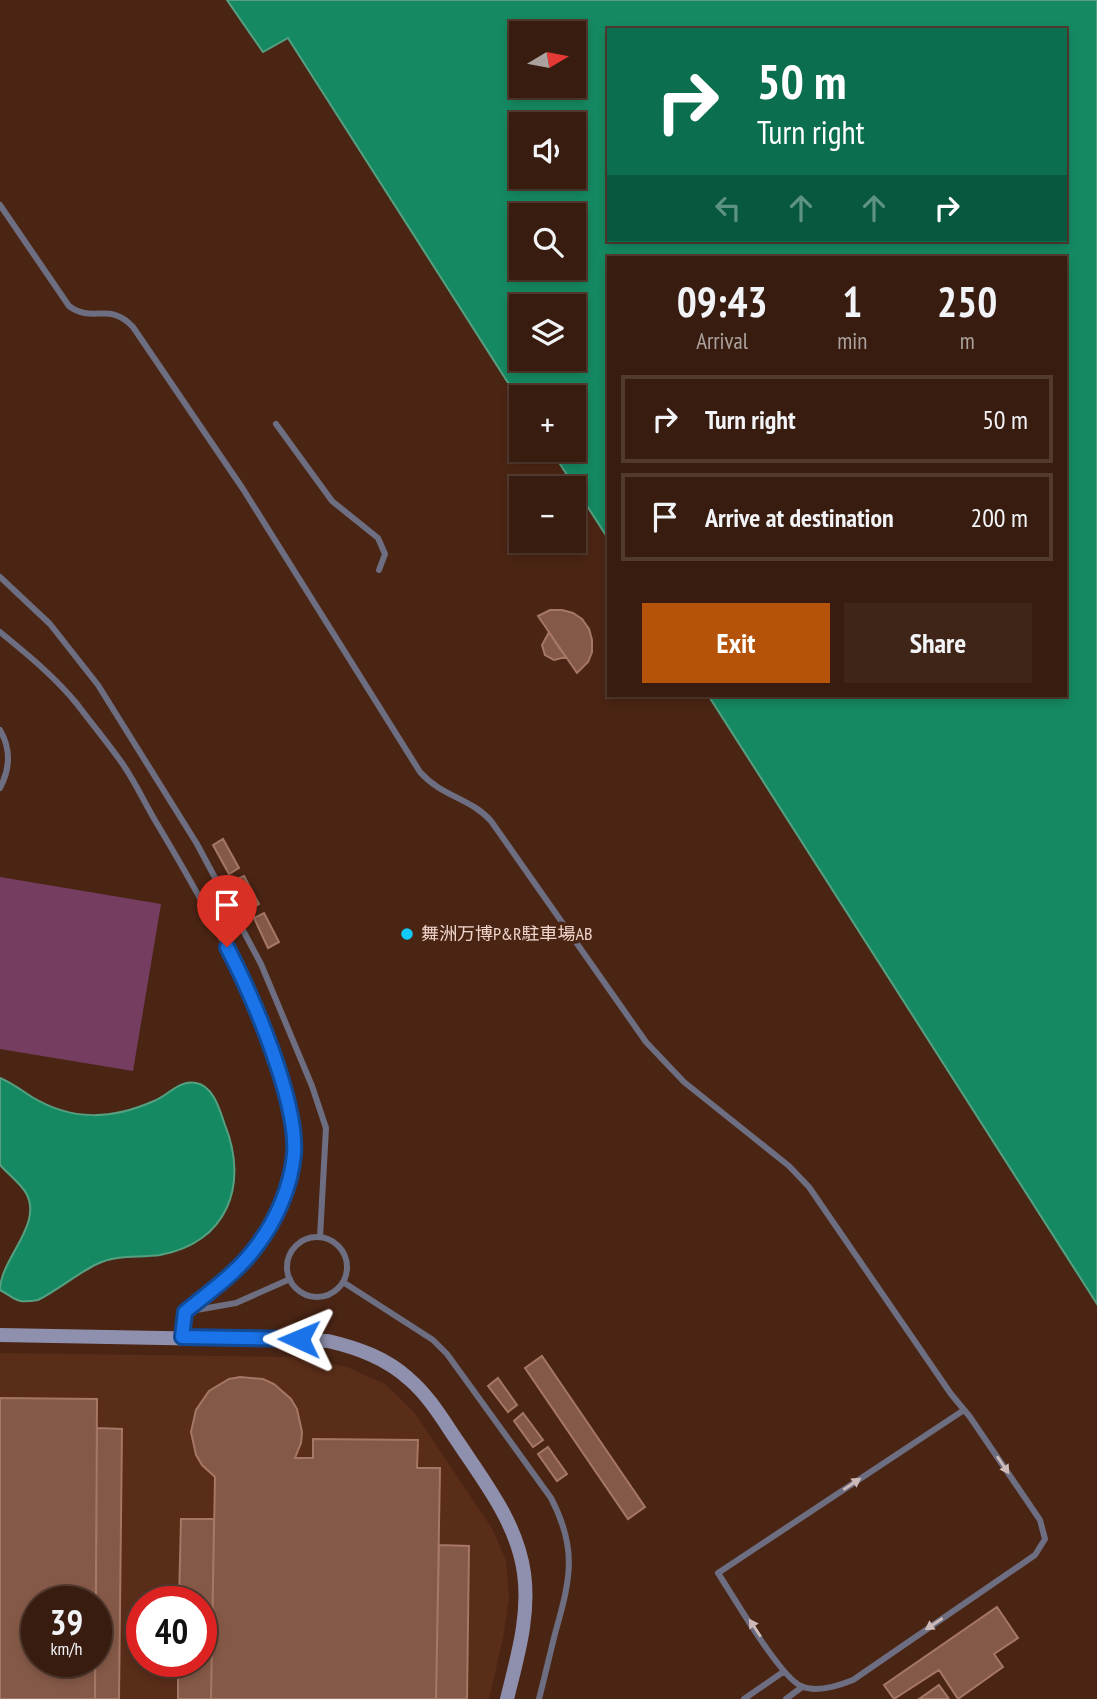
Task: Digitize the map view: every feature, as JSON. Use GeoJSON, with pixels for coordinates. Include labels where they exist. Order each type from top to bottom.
{"type":"FeatureCollection","features":[{"type":"Feature","properties":{"kind":"street"},"geometry":{"type":"LineString","coordinates":[[0,1335],[328,1341],[370,1354],[410,1379],[432,1404],[502,1508],[519,1550],[526,1602],[507,1699]]}},
{"type":"Feature","properties":{"kind":"lane"},"geometry":{"type":"LineString","coordinates":[[0,205],[69,306],[84,314],[112,313],[127,320],[133,327],[250,499],[420,772],[438,789],[477,807],[491,821],[625,1015],[666,1065],[704,1099],[800,1175],[1040,1520],[1045,1539],[1035,1555],[853,1680],[830,1687],[802,1687],[786,1699]]}},
{"type":"Feature","properties":{"kind":"lane"},"geometry":{"type":"LineString","coordinates":[[276,424],[332,501],[378,538],[385,554],[380,570]]}},
{"type":"Feature","properties":{"kind":"lane"},"geometry":{"type":"LineString","coordinates":[[0,577],[50,624],[98,685],[197,844],[261,964],[312,1086],[326,1128],[320,1237]]}},
{"type":"Feature","properties":{"kind":"lane"},"geometry":{"type":"LineString","coordinates":[[0,632],[42,667],[75,702],[123,764],[202,898],[240,971],[284,1087],[294,1128],[294,1154],[282,1202],[257,1247],[243,1263],[185,1312],[182,1337]]}},
{"type":"Feature","properties":{"kind":"lane"},"geometry":{"type":"LineString","coordinates":[[0,730],[6,740],[8,765],[6,778],[0,788]]}},
{"type":"Feature","properties":{"kind":"lane"},"geometry":{"type":"LineString","coordinates":[[320,1237],[329,1239],[344,1253],[347,1262],[344,1282],[329,1295],[311,1297],[302,1293],[290,1279],[290,1253],[302,1241],[320,1237]]}},
{"type":"Feature","properties":{"kind":"lane"},"geometry":{"type":"LineString","coordinates":[[185,1312],[236,1303],[290,1279]]}},
{"type":"Feature","properties":{"kind":"lane"},"geometry":{"type":"LineString","coordinates":[[344,1282],[422,1333],[447,1354],[551,1498],[561,1517],[568,1537],[570,1579],[539,1699]]}},
{"type":"Feature","properties":{"kind":"lane"},"geometry":{"type":"LineString","coordinates":[[802,1687],[783,1672],[718,1573],[964,1409]]}},
{"type":"Feature","properties":{"kind":"lane"},"geometry":{"type":"LineString","coordinates":[[744,1699],[783,1672]]}},
{"type":"Feature","properties":{"kind":"shaded area"},"geometry":{"type":"Polygon","coordinates":[[[227,0],[1097,0],[1097,1304],[709,697],[1067,697],[1067,256],[607,256],[607,537],[586,504],[586,476],[568,476],[559,462],[586,462],[586,385],[510,385],[288,38],[263,52],[227,0]]]}},
{"type":"Feature","properties":{"kind":"shaded area"},"geometry":{"type":"Polygon","coordinates":[[[0,877],[161,904],[133,1071],[0,1049],[0,877]]]}},
{"type":"Feature","properties":{"kind":"shaded area"},"geometry":{"type":"Polygon","coordinates":[[[0,1078],[47,1105],[77,1114],[92,1115],[122,1112],[138,1107],[184,1084],[202,1085],[215,1100],[232,1147],[233,1189],[227,1208],[202,1238],[183,1248],[160,1255],[105,1261],[38,1300],[20,1301],[13,1298],[0,1290],[2,1278],[26,1229],[30,1205],[23,1189],[0,1165],[0,1078]]]}},
{"type":"Feature","properties":{"kind":"shaded area"},"geometry":{"type":"Polygon","coordinates":[[[0,1353],[300,1357],[347,1367],[385,1384],[414,1412],[493,1530],[506,1561],[509,1598],[489,1699],[0,1699],[0,1353]]]}},
{"type":"Feature","properties":{"kind":"building"},"geometry":{"type":"Polygon","coordinates":[[[550,610],[573,613],[582,619],[589,629],[592,652],[588,662],[577,673],[538,616],[550,610]]]}},
{"type":"Feature","properties":{"kind":"building"},"geometry":{"type":"Polygon","coordinates":[[[549,632],[566,657],[554,660],[545,655],[542,645],[549,632]]]}},
{"type":"Feature","properties":{"kind":"building"},"geometry":{"type":"Polygon","coordinates":[[[223,839],[239,868],[229,874],[213,845],[223,839]]]}},
{"type":"Feature","properties":{"kind":"building"},"geometry":{"type":"Polygon","coordinates":[[[244,876],[259,904],[249,910],[233,881],[244,876]]]}},
{"type":"Feature","properties":{"kind":"building"},"geometry":{"type":"Polygon","coordinates":[[[264,913],[279,942],[268,948],[254,918],[264,913]]]}},
{"type":"Feature","properties":{"kind":"building"},"geometry":{"type":"Polygon","coordinates":[[[542,1356],[645,1507],[628,1519],[525,1368],[542,1356]]]}},
{"type":"Feature","properties":{"kind":"building"},"geometry":{"type":"Polygon","coordinates":[[[498,1378],[517,1405],[508,1412],[488,1386],[498,1378]]]}},
{"type":"Feature","properties":{"kind":"building"},"geometry":{"type":"Polygon","coordinates":[[[229,1379],[263,1379],[274,1384],[291,1399],[297,1409],[302,1432],[295,1458],[313,1458],[313,1439],[418,1440],[417,1468],[440,1468],[436,1699],[211,1699],[211,1677],[217,1677],[217,1586],[213,1586],[215,1477],[196,1455],[191,1432],[196,1410],[209,1391],[229,1379]]]}},
{"type":"Feature","properties":{"kind":"building"},"geometry":{"type":"Polygon","coordinates":[[[0,1398],[97,1399],[96,1586],[21,1586],[21,1677],[95,1677],[95,1699],[0,1699],[0,1398]]]}},
{"type":"Feature","properties":{"kind":"building"},"geometry":{"type":"Polygon","coordinates":[[[523,1413],[543,1440],[533,1447],[514,1421],[523,1413]]]}},
{"type":"Feature","properties":{"kind":"building"},"geometry":{"type":"Polygon","coordinates":[[[97,1428],[122,1429],[119,1699],[95,1699],[95,1677],[112,1677],[112,1586],[96,1586],[97,1428]]]}},
{"type":"Feature","properties":{"kind":"building"},"geometry":{"type":"Polygon","coordinates":[[[548,1447],[567,1474],[557,1481],[538,1454],[548,1447]]]}},
{"type":"Feature","properties":{"kind":"building"},"geometry":{"type":"Polygon","coordinates":[[[181,1519],[214,1519],[213,1586],[179,1586],[181,1519]]]}},
{"type":"Feature","properties":{"kind":"building"},"geometry":{"type":"Polygon","coordinates":[[[439,1545],[469,1546],[467,1699],[436,1699],[439,1545]]]}},
{"type":"Feature","properties":{"kind":"building"},"geometry":{"type":"Polygon","coordinates":[[[997,1607],[1018,1638],[994,1654],[1003,1667],[958,1699],[939,1670],[894,1699],[884,1685],[997,1607]]]}},
{"type":"Feature","properties":{"kind":"building"},"geometry":{"type":"Polygon","coordinates":[[[178,1677],[211,1677],[211,1699],[178,1699],[178,1677]]]}},
{"type":"Feature","properties":{"kind":"building"},"geometry":{"type":"Polygon","coordinates":[[[939,1685],[949,1699],[919,1699],[939,1685]]]}},
{"type":"Feature","properties":{"kind":"place","name":"舞洲万博P&R駐車場AB"},"geometry":{"type":"Point","coordinates":[407,934]}},
{"type":"Feature","properties":{"kind":"route"},"geometry":{"type":"LineString","coordinates":[[227,947],[240,971],[284,1087],[294,1128],[294,1154],[282,1202],[257,1247],[243,1263],[185,1312],[182,1337],[299,1339]]}}]}
